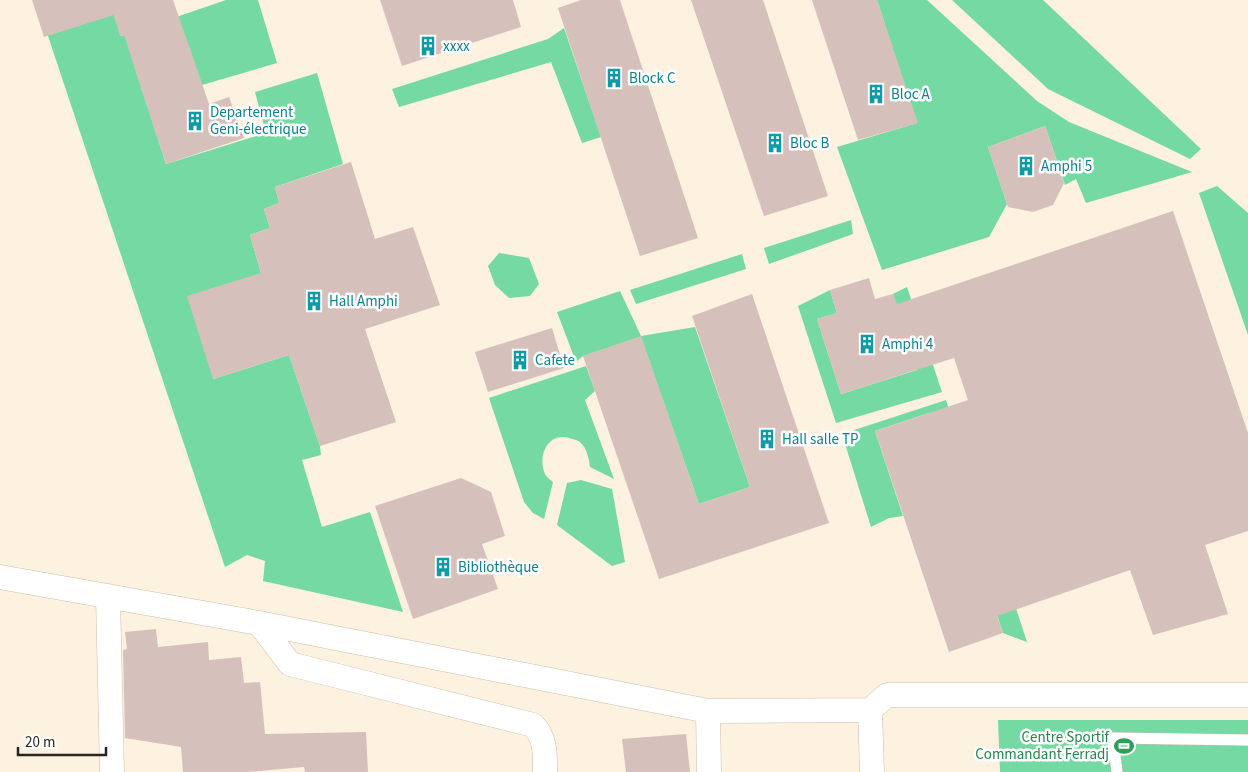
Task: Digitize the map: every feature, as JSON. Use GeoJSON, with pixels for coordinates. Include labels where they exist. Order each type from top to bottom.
{"type":"FeatureCollection","features":[{"type":"Feature","properties":{"kind":"street"},"geometry":{"type":"LineString","coordinates":[[0,577],[259,623],[708,711],[870,710],[886,695],[1248,695]]}},
{"type":"Feature","properties":{"kind":"street"},"geometry":{"type":"LineString","coordinates":[[108,596],[112,772]]}},
{"type":"Feature","properties":{"kind":"street"},"geometry":{"type":"LineString","coordinates":[[259,623],[290,664],[533,725],[540,732],[545,747],[545,772]]}},
{"type":"Feature","properties":{"kind":"street"},"geometry":{"type":"LineString","coordinates":[[870,710],[872,772]]}},
{"type":"Feature","properties":{"kind":"street"},"geometry":{"type":"LineString","coordinates":[[708,711],[709,772]]}},
{"type":"Feature","properties":{"kind":"lane"},"geometry":{"type":"LineString","coordinates":[[1117,772],[1113,738],[1248,740]]}},
{"type":"Feature","properties":{"kind":"green space"},"geometry":{"type":"Polygon","coordinates":[[[36,0],[109,0],[121,36],[226,0],[258,0],[277,63],[202,85],[189,47],[134,65],[166,164],[266,133],[255,92],[317,73],[343,164],[275,187],[279,203],[264,209],[270,228],[250,235],[261,273],[213,379],[289,355],[320,446],[321,455],[302,460],[322,527],[370,512],[403,612],[263,581],[265,561],[247,555],[225,567],[36,0]]]}},
{"type":"Feature","properties":{"kind":"green space"},"geometry":{"type":"Polygon","coordinates":[[[877,0],[927,0],[1037,101],[1069,122],[1192,172],[1086,203],[1076,179],[1065,185],[1045,126],[988,147],[1007,204],[989,237],[882,270],[837,147],[917,123],[877,0]]]}},
{"type":"Feature","properties":{"kind":"green space"},"geometry":{"type":"Polygon","coordinates":[[[952,0],[1043,0],[1201,149],[1190,159],[1048,89],[952,0]]]}},
{"type":"Feature","properties":{"kind":"green space"},"geometry":{"type":"Polygon","coordinates":[[[564,28],[601,137],[582,143],[551,62],[399,107],[392,89],[548,39],[564,28]]]}},
{"type":"Feature","properties":{"kind":"green space"},"geometry":{"type":"Polygon","coordinates":[[[1217,186],[1248,213],[1248,335],[1199,193],[1217,186]]]}},
{"type":"Feature","properties":{"kind":"green space"},"geometry":{"type":"Polygon","coordinates":[[[851,220],[853,234],[769,264],[764,248],[851,220]]]}},
{"type":"Feature","properties":{"kind":"green space"},"geometry":{"type":"Polygon","coordinates":[[[499,253],[529,258],[539,284],[530,296],[509,298],[495,285],[488,266],[499,253]]]}},
{"type":"Feature","properties":{"kind":"green space"},"geometry":{"type":"Polygon","coordinates":[[[742,254],[746,269],[636,304],[630,290],[742,254]]]}},
{"type":"Feature","properties":{"kind":"green space"},"geometry":{"type":"Polygon","coordinates":[[[907,287],[942,392],[836,423],[798,306],[830,290],[837,313],[817,319],[841,394],[917,370],[893,294],[907,287]]]}},
{"type":"Feature","properties":{"kind":"green space"},"geometry":{"type":"Polygon","coordinates":[[[620,291],[641,336],[695,327],[750,487],[699,504],[641,337],[583,356],[576,362],[557,312],[620,291]]]}},
{"type":"Feature","properties":{"kind":"green space"},"geometry":{"type":"Polygon","coordinates":[[[586,366],[595,391],[585,400],[614,479],[590,467],[586,450],[579,441],[562,437],[555,439],[546,447],[542,460],[545,474],[553,482],[544,519],[533,513],[524,502],[489,398],[586,366]]]}},
{"type":"Feature","properties":{"kind":"green space"},"geometry":{"type":"Polygon","coordinates":[[[946,400],[962,452],[929,413],[875,431],[903,516],[889,518],[871,527],[842,434],[946,400]]]}},
{"type":"Feature","properties":{"kind":"green space"},"geometry":{"type":"Polygon","coordinates":[[[581,480],[612,489],[625,562],[612,566],[557,525],[567,483],[581,480]]]}},
{"type":"Feature","properties":{"kind":"green space"},"geometry":{"type":"Polygon","coordinates":[[[1008,584],[1027,642],[1003,633],[988,588],[1008,584]]]}},
{"type":"Feature","properties":{"kind":"green space","name":"Centre Sportif Commandant Ferradj"},"geometry":{"type":"Polygon","coordinates":[[[998,720],[1248,720],[1248,772],[1000,772],[998,720]]]}},
{"type":"Feature","properties":{"kind":"building"},"geometry":{"type":"Polygon","coordinates":[[[32,0],[173,0],[209,104],[229,97],[244,138],[166,164],[124,35],[120,36],[114,15],[44,37],[32,0]]]}},
{"type":"Feature","properties":{"kind":"building","name":"xxxx"},"geometry":{"type":"Polygon","coordinates":[[[380,0],[513,0],[521,27],[402,66],[380,0]]]}},
{"type":"Feature","properties":{"kind":"building","name":"Block C"},"geometry":{"type":"Polygon","coordinates":[[[581,0],[620,0],[698,238],[640,256],[558,8],[581,0]]]}},
{"type":"Feature","properties":{"kind":"building","name":"Bloc B"},"geometry":{"type":"Polygon","coordinates":[[[691,0],[763,0],[828,196],[764,216],[691,0]]]}},
{"type":"Feature","properties":{"kind":"building","name":"Bloc A"},"geometry":{"type":"Polygon","coordinates":[[[812,0],[877,0],[918,123],[858,140],[812,0]]]}},
{"type":"Feature","properties":{"kind":"building","name":"Amphi 5"},"geometry":{"type":"Polygon","coordinates":[[[1045,126],[1064,183],[1053,205],[1033,212],[1008,207],[988,147],[1045,126]]]}},
{"type":"Feature","properties":{"kind":"building","name":"Hall Amphi"},"geometry":{"type":"Polygon","coordinates":[[[351,162],[375,239],[413,227],[440,305],[365,329],[396,422],[320,446],[289,355],[213,379],[187,296],[261,273],[250,235],[270,228],[264,209],[279,203],[275,187],[351,162]]]}},
{"type":"Feature","properties":{"kind":"building"},"geometry":{"type":"Polygon","coordinates":[[[1173,211],[1248,433],[1248,531],[1205,545],[1228,614],[1153,635],[1130,570],[997,616],[1003,633],[949,652],[875,431],[968,400],[954,358],[841,394],[817,319],[837,313],[830,290],[869,278],[875,299],[893,294],[897,304],[1173,211]]]}},
{"type":"Feature","properties":{"kind":"building","name":"Hall salle TP"},"geometry":{"type":"Polygon","coordinates":[[[752,294],[829,523],[659,579],[583,356],[641,336],[699,504],[750,487],[692,316],[752,294]]]}},
{"type":"Feature","properties":{"kind":"building","name":"Cafete"},"geometry":{"type":"Polygon","coordinates":[[[552,328],[564,368],[488,392],[475,352],[552,328]]]}},
{"type":"Feature","properties":{"kind":"building","name":"Bibliothèque"},"geometry":{"type":"Polygon","coordinates":[[[461,478],[491,492],[505,536],[482,544],[498,589],[413,619],[375,506],[461,478]]]}},
{"type":"Feature","properties":{"kind":"building"},"geometry":{"type":"Polygon","coordinates":[[[156,629],[158,647],[208,642],[209,660],[241,657],[244,683],[260,682],[265,734],[366,732],[368,772],[305,772],[304,767],[248,772],[183,772],[181,747],[125,738],[123,650],[127,649],[125,632],[156,629]]]}},
{"type":"Feature","properties":{"kind":"building"},"geometry":{"type":"Polygon","coordinates":[[[686,734],[690,772],[626,772],[622,739],[686,734]]]}},
{"type":"Feature","properties":{"kind":"place","name":"xxxx"},"geometry":{"type":"Point","coordinates":[428,46]}},
{"type":"Feature","properties":{"kind":"place","name":"Block C"},"geometry":{"type":"Point","coordinates":[614,78]}},
{"type":"Feature","properties":{"kind":"place","name":"Bloc A"},"geometry":{"type":"Point","coordinates":[876,94]}},
{"type":"Feature","properties":{"kind":"place","name":"Departement Geni-électrique"},"geometry":{"type":"Point","coordinates":[195,121]}},
{"type":"Feature","properties":{"kind":"place","name":"Bloc B"},"geometry":{"type":"Point","coordinates":[775,143]}},
{"type":"Feature","properties":{"kind":"place","name":"Amphi 5"},"geometry":{"type":"Point","coordinates":[1026,166]}},
{"type":"Feature","properties":{"kind":"place","name":"Hall Amphi"},"geometry":{"type":"Point","coordinates":[314,301]}},
{"type":"Feature","properties":{"kind":"place","name":"Amphi 4"},"geometry":{"type":"Point","coordinates":[867,344]}},
{"type":"Feature","properties":{"kind":"place","name":"Cafete"},"geometry":{"type":"Point","coordinates":[520,360]}},
{"type":"Feature","properties":{"kind":"place","name":"Hall salle TP"},"geometry":{"type":"Point","coordinates":[767,439]}},
{"type":"Feature","properties":{"kind":"place","name":"Bibliothèque"},"geometry":{"type":"Point","coordinates":[443,567]}},
{"type":"Feature","properties":{"kind":"place","name":"Centre Sportif Commandant Ferradj"},"geometry":{"type":"Point","coordinates":[1124,746]}}]}
